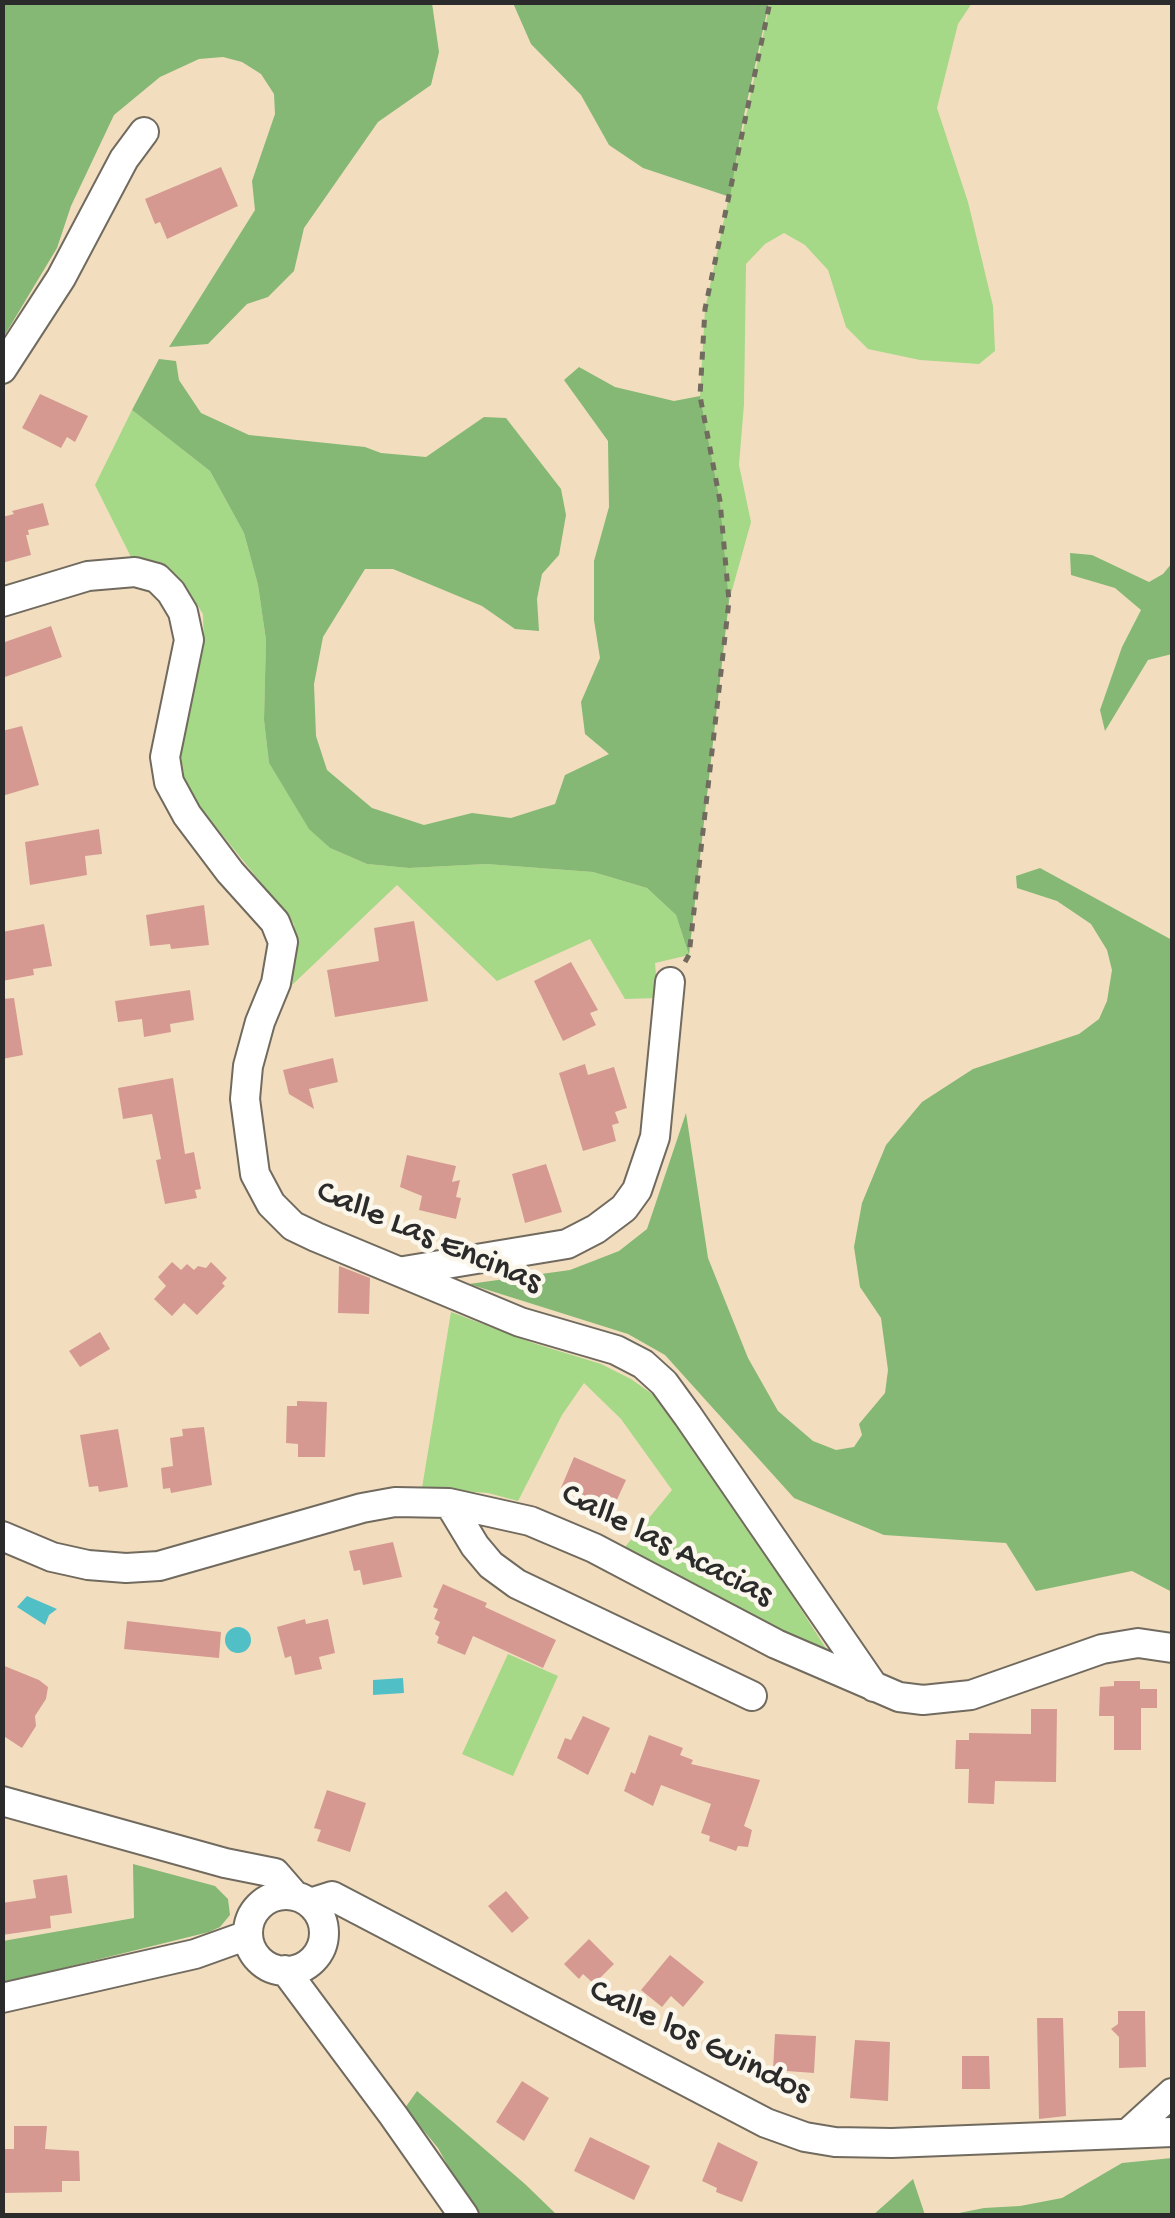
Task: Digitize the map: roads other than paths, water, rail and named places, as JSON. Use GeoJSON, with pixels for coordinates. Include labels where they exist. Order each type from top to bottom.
{"type":"FeatureCollection","features":[{"type":"Feature","properties":{"kind":"street"},"geometry":{"type":"LineString","coordinates":[[2,369],[61,278],[124,159],[144,132]]}},
{"type":"Feature","properties":{"kind":"street","name":"Calle Las Encinas"},"geometry":{"type":"LineString","coordinates":[[2,602],[117,571],[157,578],[184,612],[189,640],[165,757],[170,782],[187,815],[274,922],[283,942],[276,983],[248,1066],[246,1112],[256,1174],[271,1204],[293,1226],[520,1322],[616,1350],[643,1364],[688,1416],[874,1687]]}},
{"type":"Feature","properties":{"kind":"street"},"geometry":{"type":"LineString","coordinates":[[404,1271],[567,1244],[624,1208],[638,1190],[656,1137],[670,982]]}},
{"type":"Feature","properties":{"kind":"street","name":"Calle las Acacias"},"geometry":{"type":"LineString","coordinates":[[2,1536],[52,1558],[88,1565],[142,1567],[182,1562],[362,1508],[395,1502],[449,1503],[530,1520],[594,1548],[776,1644],[899,1697],[924,1700],[970,1695],[1102,1650],[1138,1643],[1172,1648]]}},
{"type":"Feature","properties":{"kind":"street"},"geometry":{"type":"LineString","coordinates":[[449,1503],[483,1556],[517,1584],[752,1696]]}},
{"type":"Feature","properties":{"kind":"street"},"geometry":{"type":"LineString","coordinates":[[2,1800],[225,1863],[275,1873],[312,1898],[323,1925],[319,1952],[286,1967],[195,1954]]}},
{"type":"Feature","properties":{"kind":"street"},"geometry":{"type":"LineString","coordinates":[[225,1863],[251,1896],[251,1947],[286,1967],[464,2216]]}},
{"type":"Feature","properties":{"kind":"street"},"geometry":{"type":"LineString","coordinates":[[2,1998],[195,1954],[251,1924],[265,1901],[279,1895],[312,1898]]}},
{"type":"Feature","properties":{"kind":"street","name":"Calle los Guindos"},"geometry":{"type":"LineString","coordinates":[[312,1898],[392,1930],[766,2124],[805,2137],[835,2142],[892,2142],[1172,2132]]}},
{"type":"Feature","properties":{"kind":"street","name":"Calle los Guindos"},"geometry":{"type":"LineString","coordinates":[[324,1938],[346,1927],[392,1930]]}},
{"type":"Feature","properties":{"kind":"street"},"geometry":{"type":"LineString","coordinates":[[1128,2132],[1172,2093]]}},
{"type":"Feature","properties":{"kind":"water"},"geometry":{"type":"Polygon","coordinates":[[[27,1596],[57,1609],[45,1625],[17,1607],[27,1596]]]}},
{"type":"Feature","properties":{"kind":"water"},"geometry":{"type":"Polygon","coordinates":[[[238,1627],[247,1631],[251,1640],[247,1649],[238,1653],[229,1649],[225,1640],[229,1631],[238,1627]]]}},
{"type":"Feature","properties":{"kind":"water"},"geometry":{"type":"Polygon","coordinates":[[[403,1678],[404,1693],[373,1695],[373,1680],[403,1678]]]}}]}
